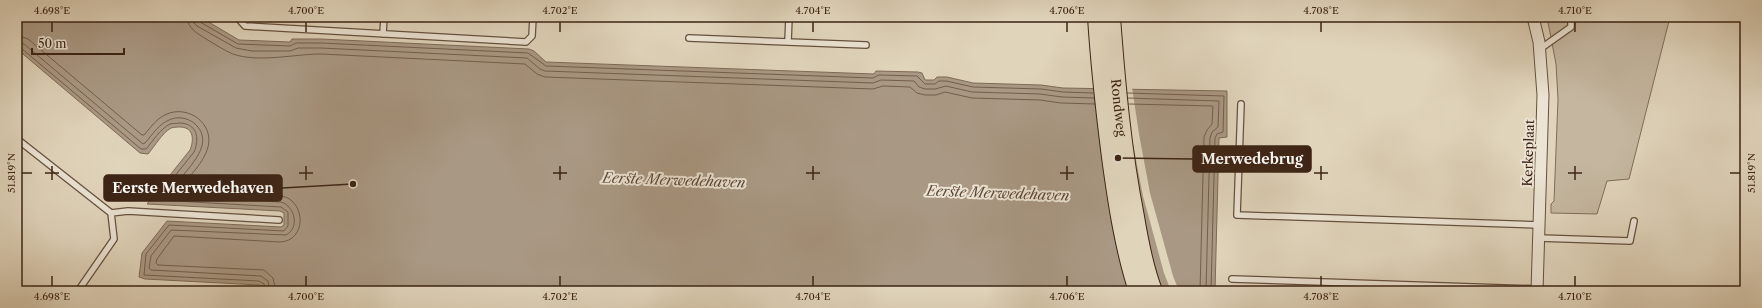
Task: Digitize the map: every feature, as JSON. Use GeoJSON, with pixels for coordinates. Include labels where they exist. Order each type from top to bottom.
{"type":"FeatureCollection","features":[{"type":"Feature","properties":{"kind":"main road","name":"Rondweg"},"geometry":{"type":"LineString","coordinates":[[1097,17],[1102,82],[1116,188],[1124,234],[1138,291]]}},
{"type":"Feature","properties":{"kind":"main road","name":"Rondweg"},"geometry":{"type":"LineString","coordinates":[[1111,17],[1116,83],[1129,189],[1138,234],[1153,291]]}},
{"type":"Feature","properties":{"kind":"street","name":"Kerkeplaat"},"geometry":{"type":"LineString","coordinates":[[1533,17],[1539,49],[1543,95],[1537,290]]}},
{"type":"Feature","properties":{"kind":"lane"},"geometry":{"type":"LineString","coordinates":[[237,17],[245,26],[526,42],[532,36],[533,17]]}},
{"type":"Feature","properties":{"kind":"lane"},"geometry":{"type":"LineString","coordinates":[[383,34],[384,17]]}},
{"type":"Feature","properties":{"kind":"lane"},"geometry":{"type":"LineString","coordinates":[[788,42],[789,17]]}},
{"type":"Feature","properties":{"kind":"lane"},"geometry":{"type":"LineString","coordinates":[[1539,49],[1571,27],[1571,17]]}},
{"type":"Feature","properties":{"kind":"lane"},"geometry":{"type":"LineString","coordinates":[[689,38],[866,45]]}},
{"type":"Feature","properties":{"kind":"lane"},"geometry":{"type":"LineString","coordinates":[[1241,104],[1237,215],[1540,225]]}},
{"type":"Feature","properties":{"kind":"lane"},"geometry":{"type":"LineString","coordinates":[[17,139],[111,213],[128,211],[279,220]]}},
{"type":"Feature","properties":{"kind":"lane"},"geometry":{"type":"LineString","coordinates":[[78,291],[114,239],[111,213]]}},
{"type":"Feature","properties":{"kind":"lane"},"geometry":{"type":"LineString","coordinates":[[1539,238],[1630,241],[1634,221]]}},
{"type":"Feature","properties":{"kind":"lane"},"geometry":{"type":"LineString","coordinates":[[1232,279],[1537,290]]}},
{"type":"Feature","properties":{"kind":"shaded area"},"geometry":{"type":"Polygon","coordinates":[[[1547,17],[1670,17],[1629,179],[1607,181],[1597,214],[1551,213],[1551,204],[1554,201],[1558,99],[1556,64],[1547,17]]]}},
{"type":"Feature","properties":{"kind":"water"},"geometry":{"type":"Polygon","coordinates":[[[17,17],[200,17],[239,40],[290,42],[292,39],[321,39],[529,49],[534,51],[546,62],[874,74],[876,71],[918,72],[922,73],[925,80],[934,80],[937,77],[947,77],[973,83],[1041,85],[1063,88],[1227,91],[1227,137],[1219,138],[1215,291],[261,291],[261,286],[259,285],[145,279],[139,277],[142,253],[167,221],[281,227],[284,225],[284,213],[280,211],[147,204],[190,150],[192,142],[191,132],[180,127],[171,128],[162,136],[148,154],[140,153],[17,49],[17,17]]]}},
{"type":"Feature","properties":{"kind":"pier"},"geometry":{"type":"Polygon","coordinates":[[[1093,87],[1132,87],[1150,193],[1173,276],[1179,291],[1171,291],[1164,273],[1143,196],[1130,128],[1129,291],[1121,264],[1105,181],[1093,87]]]}},
{"type":"Feature","properties":{"kind":"place","name":"Merwedebrug"},"geometry":{"type":"Point","coordinates":[1118,158]}},
{"type":"Feature","properties":{"kind":"place","name":"Eerste Merwedehaven"},"geometry":{"type":"Point","coordinates":[353,184]}}]}
